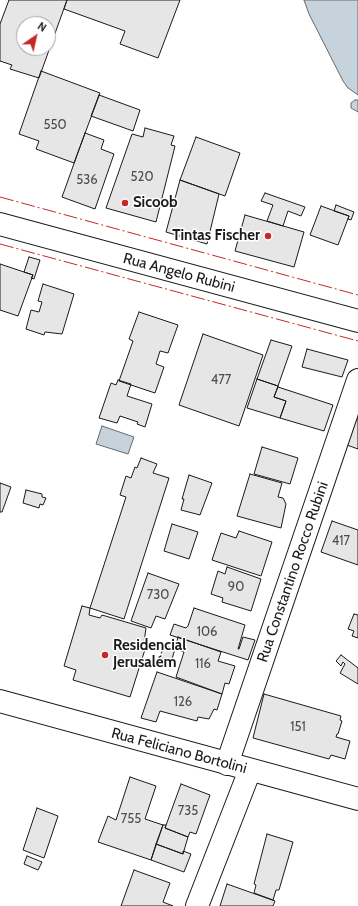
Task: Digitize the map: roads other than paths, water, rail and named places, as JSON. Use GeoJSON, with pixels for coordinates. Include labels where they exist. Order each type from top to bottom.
{"type":"FeatureCollection","features":[{"type":"Feature","properties":{"kind":"main road","name":"Rua Angelo Rubini"},"geometry":{"type":"LineString","coordinates":[[0,224],[358,321]]}},
{"type":"Feature","properties":{"kind":"main road","name":"Rua Constantino Rocco Rubini"},"geometry":{"type":"LineString","coordinates":[[227,764],[358,380]]}},
{"type":"Feature","properties":{"kind":"main road","name":"Rua Feliciano Bortolini"},"geometry":{"type":"LineString","coordinates":[[0,701],[358,799]]}},
{"type":"Feature","properties":{"kind":"main road"},"geometry":{"type":"LineString","coordinates":[[197,906],[250,770]]}},
{"type":"Feature","properties":{"kind":"place","name":"Sicoob"},"geometry":{"type":"Point","coordinates":[125,203]}},
{"type":"Feature","properties":{"kind":"place","name":"Tintas Fischer"},"geometry":{"type":"Point","coordinates":[268,236]}},
{"type":"Feature","properties":{"kind":"place","name":"Residencial Jerusalém"},"geometry":{"type":"Point","coordinates":[105,655]}}]}
